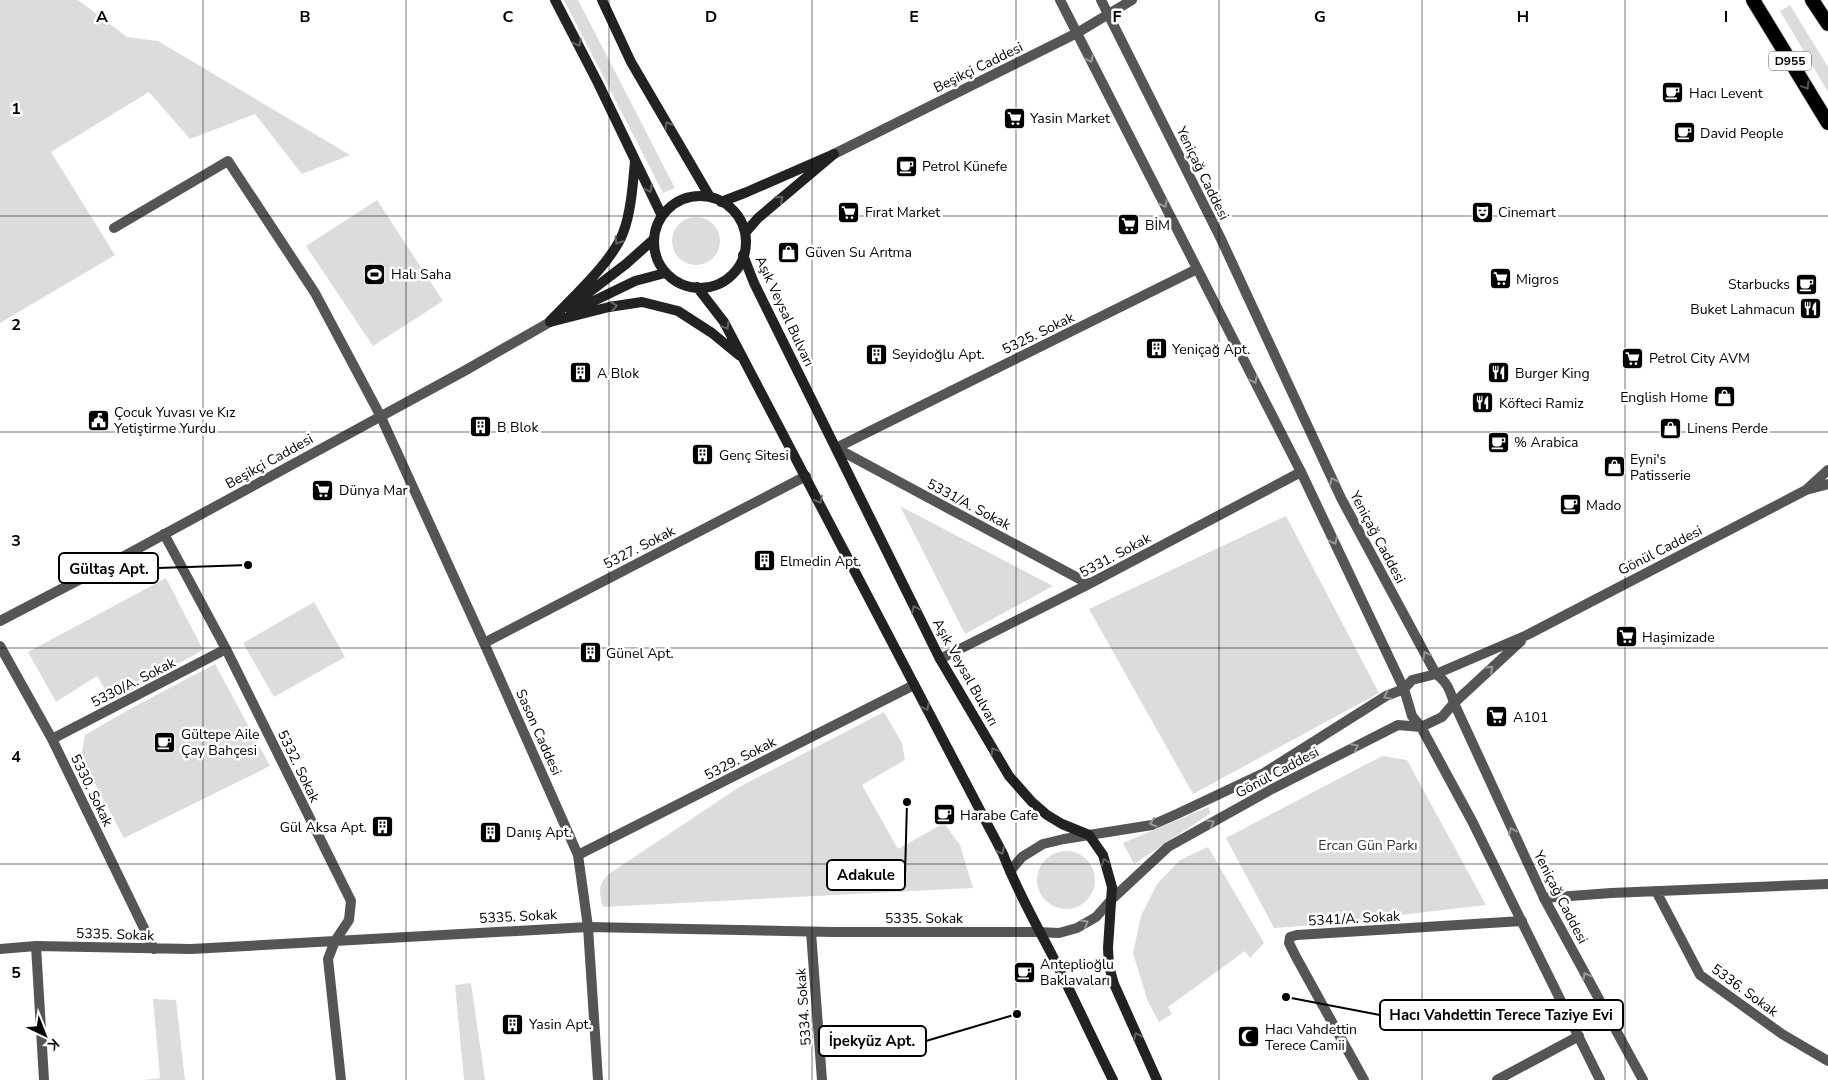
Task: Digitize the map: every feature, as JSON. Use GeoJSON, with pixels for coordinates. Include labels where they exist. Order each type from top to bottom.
{"type":"FeatureCollection","features":[{"type":"Feature","properties":{"kind":"highway","name":"D955"},"geometry":{"type":"LineString","coordinates":[[1753,0],[1828,123]]}},
{"type":"Feature","properties":{"kind":"highway"},"geometry":{"type":"LineString","coordinates":[[1812,0],[1828,24]]}},
{"type":"Feature","properties":{"kind":"main road"},"geometry":{"type":"LineString","coordinates":[[555,0],[598,83],[662,216]]}},
{"type":"Feature","properties":{"kind":"main road"},"geometry":{"type":"LineString","coordinates":[[602,0],[631,62],[710,198]]}},
{"type":"Feature","properties":{"kind":"main road","name":"Beşikçi Caddesi"},"geometry":{"type":"LineString","coordinates":[[722,202],[834,154]]}},
{"type":"Feature","properties":{"kind":"main road","name":"Beşikçi Caddesi"},"geometry":{"type":"LineString","coordinates":[[745,233],[758,218],[834,154]]}},
{"type":"Feature","properties":{"kind":"main road"},"geometry":{"type":"LineString","coordinates":[[550,322],[605,263],[623,233],[631,197],[635,160]]}},
{"type":"Feature","properties":{"kind":"main road"},"geometry":{"type":"LineString","coordinates":[[665,272],[657,260],[654,245],[655,230],[662,216],[672,205],[686,198],[702,196],[722,202],[730,207],[739,218],[745,233]]}},
{"type":"Feature","properties":{"kind":"main road","name":"Aşık Veysal Bulvarı"},"geometry":{"type":"LineString","coordinates":[[665,272],[677,282],[691,287],[706,288],[720,283],[732,274],[741,262],[745,248],[745,233]]}},
{"type":"Feature","properties":{"kind":"main road","name":"Beşikçi Caddesi"},"geometry":{"type":"LineString","coordinates":[[550,322],[626,264],[654,239]]}},
{"type":"Feature","properties":{"kind":"main road","name":"Aşık Veysal Bulvarı"},"geometry":{"type":"LineString","coordinates":[[743,255],[754,283],[940,659],[1009,776],[1032,802],[1047,815],[1062,824],[1089,835]]}},
{"type":"Feature","properties":{"kind":"main road","name":"Beşikçi Caddesi"},"geometry":{"type":"LineString","coordinates":[[550,322],[635,281],[665,272]]}},
{"type":"Feature","properties":{"kind":"main road"},"geometry":{"type":"LineString","coordinates":[[697,287],[724,322],[806,476],[1004,854],[1038,932],[1051,954],[1113,1080]]}},
{"type":"Feature","properties":{"kind":"main road"},"geometry":{"type":"LineString","coordinates":[[550,322],[609,307],[642,302],[678,311],[712,333],[745,360]]}},
{"type":"Feature","properties":{"kind":"main road"},"geometry":{"type":"LineString","coordinates":[[1089,835],[1103,855],[1112,887],[1108,948],[1109,966],[1114,984],[1157,1080]]}},
{"type":"Feature","properties":{"kind":"street"},"geometry":{"type":"LineString","coordinates":[[1060,0],[1301,472],[1404,689],[1412,716],[1472,821],[1600,1080]]}},
{"type":"Feature","properties":{"kind":"street","name":"Yeniçağ Caddesi"},"geometry":{"type":"LineString","coordinates":[[1101,0],[1221,240],[1341,498],[1436,674],[1450,688],[1454,703],[1544,898],[1643,1080]]}},
{"type":"Feature","properties":{"kind":"street","name":"Beşikçi Caddesi"},"geometry":{"type":"LineString","coordinates":[[834,154],[1077,33],[1132,0]]}},
{"type":"Feature","properties":{"kind":"street","name":"Sason Caddesi"},"geometry":{"type":"LineString","coordinates":[[114,228],[228,161],[315,293],[380,415],[578,855],[588,927],[598,1080]]}},
{"type":"Feature","properties":{"kind":"street","name":"5325. Sokak"},"geometry":{"type":"LineString","coordinates":[[836,448],[1197,269]]}},
{"type":"Feature","properties":{"kind":"street","name":"Beşikçi Caddesi"},"geometry":{"type":"LineString","coordinates":[[0,621],[466,370],[550,322]]}},
{"type":"Feature","properties":{"kind":"street","name":"5331/A. Sokak"},"geometry":{"type":"LineString","coordinates":[[836,448],[1089,584]]}},
{"type":"Feature","properties":{"kind":"street"},"geometry":{"type":"LineString","coordinates":[[1806,490],[1828,470]]}},
{"type":"Feature","properties":{"kind":"street","name":"5331. Sokak"},"geometry":{"type":"LineString","coordinates":[[940,659],[1089,584],[1301,472]]}},
{"type":"Feature","properties":{"kind":"street","name":"5327. Sokak"},"geometry":{"type":"LineString","coordinates":[[484,643],[806,476]]}},
{"type":"Feature","properties":{"kind":"street"},"geometry":{"type":"LineString","coordinates":[[1806,490],[1828,484]]}},
{"type":"Feature","properties":{"kind":"street","name":"Gönül Caddesi"},"geometry":{"type":"LineString","coordinates":[[1010,871],[1022,857],[1043,844],[1152,825],[1177,814],[1264,772],[1386,696],[1404,689],[1412,680],[1436,674],[1527,635],[1806,490]]}},
{"type":"Feature","properties":{"kind":"street","name":"5332. Sokak"},"geometry":{"type":"LineString","coordinates":[[164,534],[226,649],[351,901],[348,920],[335,942],[328,960],[341,1080]]}},
{"type":"Feature","properties":{"kind":"street","name":"Gönül Caddesi"},"geometry":{"type":"LineString","coordinates":[[1038,932],[1059,933],[1077,928],[1096,917],[1112,898],[1168,847],[1233,810],[1398,725],[1420,727],[1442,717],[1454,703],[1527,635]]}},
{"type":"Feature","properties":{"kind":"street","name":"5330. Sokak"},"geometry":{"type":"LineString","coordinates":[[0,646],[52,739],[154,949]]}},
{"type":"Feature","properties":{"kind":"street","name":"5330/A. Sokak"},"geometry":{"type":"LineString","coordinates":[[52,739],[226,649]]}},
{"type":"Feature","properties":{"kind":"street","name":"5329. Sokak"},"geometry":{"type":"LineString","coordinates":[[578,855],[914,685]]}},
{"type":"Feature","properties":{"kind":"street"},"geometry":{"type":"LineString","coordinates":[[1544,898],[1828,884]]}},
{"type":"Feature","properties":{"kind":"street","name":"5336. Sokak"},"geometry":{"type":"LineString","coordinates":[[1656,891],[1700,974],[1782,1034],[1828,1061]]}},
{"type":"Feature","properties":{"kind":"street","name":"5341/A. Sokak"},"geometry":{"type":"LineString","coordinates":[[1364,1080],[1289,943],[1290,937],[1296,935],[1522,922]]}},
{"type":"Feature","properties":{"kind":"street","name":"5335. Sokak"},"geometry":{"type":"LineString","coordinates":[[0,949],[36,946],[191,949],[588,927],[811,932],[1038,932]]}},
{"type":"Feature","properties":{"kind":"street","name":"5334. Sokak"},"geometry":{"type":"LineString","coordinates":[[811,932],[822,1080]]}},
{"type":"Feature","properties":{"kind":"street"},"geometry":{"type":"LineString","coordinates":[[36,946],[44,1080]]}},
{"type":"Feature","properties":{"kind":"street"},"geometry":{"type":"LineString","coordinates":[[1497,1080],[1578,1036]]}},
{"type":"Feature","properties":{"kind":"green space"},"geometry":{"type":"Polygon","coordinates":[[[0,0],[78,0],[127,37],[158,41],[350,155],[302,174],[255,114],[190,139],[149,92],[51,152],[115,255],[0,323],[0,0]]]}},
{"type":"Feature","properties":{"kind":"green space"},"geometry":{"type":"Polygon","coordinates":[[[564,0],[578,0],[675,188],[663,193],[564,0]]]}},
{"type":"Feature","properties":{"kind":"green space"},"geometry":{"type":"Polygon","coordinates":[[[1790,5],[1828,67],[1828,92],[1780,11],[1790,5]]]}},
{"type":"Feature","properties":{"kind":"green space","name":"Halı Saha"},"geometry":{"type":"Polygon","coordinates":[[[377,200],[443,301],[373,346],[306,246],[377,200]]]}},
{"type":"Feature","properties":{"kind":"green space"},"geometry":{"type":"Polygon","coordinates":[[[696,217],[705,219],[713,224],[718,232],[720,241],[718,250],[713,258],[705,263],[696,265],[687,263],[679,258],[674,250],[672,241],[674,232],[679,224],[687,219],[696,217]]]}},
{"type":"Feature","properties":{"kind":"green space"},"geometry":{"type":"Polygon","coordinates":[[[900,506],[1053,586],[965,634],[900,506]]]}},
{"type":"Feature","properties":{"kind":"green space"},"geometry":{"type":"Polygon","coordinates":[[[1286,516],[1379,693],[1193,794],[1089,609],[1286,516]]]}},
{"type":"Feature","properties":{"kind":"green space"},"geometry":{"type":"Polygon","coordinates":[[[166,578],[203,650],[112,701],[97,676],[56,702],[28,652],[166,578]]]}},
{"type":"Feature","properties":{"kind":"green space"},"geometry":{"type":"Polygon","coordinates":[[[314,602],[345,657],[274,697],[243,643],[314,602]]]}},
{"type":"Feature","properties":{"kind":"green space"},"geometry":{"type":"Polygon","coordinates":[[[215,664],[270,766],[124,838],[81,757],[85,735],[215,664]]]}},
{"type":"Feature","properties":{"kind":"green space"},"geometry":{"type":"Polygon","coordinates":[[[884,712],[902,743],[905,760],[862,785],[898,849],[944,823],[960,845],[973,888],[603,907],[600,888],[610,873],[741,786],[884,712]]]}},
{"type":"Feature","properties":{"kind":"green space","name":"Ercan Gün Parkı"},"geometry":{"type":"Polygon","coordinates":[[[1382,756],[1407,760],[1486,905],[1316,925],[1274,928],[1226,838],[1382,756]]]}},
{"type":"Feature","properties":{"kind":"green space"},"geometry":{"type":"Polygon","coordinates":[[[1208,807],[1211,813],[1134,864],[1123,843],[1208,807]]]}},
{"type":"Feature","properties":{"kind":"green space"},"geometry":{"type":"Polygon","coordinates":[[[1208,847],[1264,943],[1250,958],[1245,951],[1168,1007],[1172,1014],[1159,1022],[1148,1002],[1133,953],[1141,916],[1157,884],[1180,860],[1208,847]]]}},
{"type":"Feature","properties":{"kind":"green space"},"geometry":{"type":"Polygon","coordinates":[[[1060,851],[1072,851],[1087,859],[1095,874],[1095,886],[1087,901],[1072,909],[1060,909],[1045,901],[1037,886],[1037,874],[1045,859],[1060,851]]]}},
{"type":"Feature","properties":{"kind":"green space"},"geometry":{"type":"Polygon","coordinates":[[[471,983],[485,1080],[464,1080],[455,985],[471,983]]]}},
{"type":"Feature","properties":{"kind":"green space"},"geometry":{"type":"Polygon","coordinates":[[[153,999],[176,1000],[185,1080],[144,1080],[160,1078],[153,999]]]}},
{"type":"Feature","properties":{"kind":"place","name":"Hacı Levent"},"geometry":{"type":"Point","coordinates":[1673,93]}},
{"type":"Feature","properties":{"kind":"place","name":"Yasin Market"},"geometry":{"type":"Point","coordinates":[1014,118]}},
{"type":"Feature","properties":{"kind":"place","name":"David People"},"geometry":{"type":"Point","coordinates":[1684,133]}},
{"type":"Feature","properties":{"kind":"place","name":"Petrol Künefe"},"geometry":{"type":"Point","coordinates":[906,166]}},
{"type":"Feature","properties":{"kind":"place","name":"Fırat Market"},"geometry":{"type":"Point","coordinates":[849,212]}},
{"type":"Feature","properties":{"kind":"place","name":"Cinemart"},"geometry":{"type":"Point","coordinates":[1482,212]}},
{"type":"Feature","properties":{"kind":"place","name":"BİM"},"geometry":{"type":"Point","coordinates":[1129,225]}},
{"type":"Feature","properties":{"kind":"place","name":"Güven Su Arıtma"},"geometry":{"type":"Point","coordinates":[789,252]}},
{"type":"Feature","properties":{"kind":"place","name":"Halı Saha"},"geometry":{"type":"Point","coordinates":[375,274]}},
{"type":"Feature","properties":{"kind":"place","name":"Migros"},"geometry":{"type":"Point","coordinates":[1500,279]}},
{"type":"Feature","properties":{"kind":"place","name":"Starbucks"},"geometry":{"type":"Point","coordinates":[1806,284]}},
{"type":"Feature","properties":{"kind":"place","name":"Buket Lahmacun"},"geometry":{"type":"Point","coordinates":[1811,309]}},
{"type":"Feature","properties":{"kind":"place","name":"Yeniçağ Apt."},"geometry":{"type":"Point","coordinates":[1156,349]}},
{"type":"Feature","properties":{"kind":"place","name":"Seyidoğlu Apt."},"geometry":{"type":"Point","coordinates":[876,354]}},
{"type":"Feature","properties":{"kind":"place","name":"Petrol City AVM"},"geometry":{"type":"Point","coordinates":[1633,358]}},
{"type":"Feature","properties":{"kind":"place","name":"A Blok"},"geometry":{"type":"Point","coordinates":[581,373]}},
{"type":"Feature","properties":{"kind":"place","name":"Burger King"},"geometry":{"type":"Point","coordinates":[1499,373]}},
{"type":"Feature","properties":{"kind":"place","name":"English Home"},"geometry":{"type":"Point","coordinates":[1724,397]}},
{"type":"Feature","properties":{"kind":"place","name":"Köfteci Ramiz"},"geometry":{"type":"Point","coordinates":[1483,403]}},
{"type":"Feature","properties":{"kind":"place","name":"Çocuk Yuvası ve Kız Yetiştirme Yurdu"},"geometry":{"type":"Point","coordinates":[98,420]}},
{"type":"Feature","properties":{"kind":"place","name":"B Blok"},"geometry":{"type":"Point","coordinates":[481,427]}},
{"type":"Feature","properties":{"kind":"place","name":"Linens Perde"},"geometry":{"type":"Point","coordinates":[1671,428]}},
{"type":"Feature","properties":{"kind":"place","name":"% Arabica"},"geometry":{"type":"Point","coordinates":[1498,442]}},
{"type":"Feature","properties":{"kind":"place","name":"Genç Sitesi"},"geometry":{"type":"Point","coordinates":[703,455]}},
{"type":"Feature","properties":{"kind":"place","name":"Eyni's Patisserie"},"geometry":{"type":"Point","coordinates":[1614,467]}},
{"type":"Feature","properties":{"kind":"place","name":"Dünya Mar"},"geometry":{"type":"Point","coordinates":[323,490]}},
{"type":"Feature","properties":{"kind":"place","name":"Mado"},"geometry":{"type":"Point","coordinates":[1570,505]}},
{"type":"Feature","properties":{"kind":"place","name":"Elmedin Apt."},"geometry":{"type":"Point","coordinates":[764,561]}},
{"type":"Feature","properties":{"kind":"place","name":"Gültaş Apt."},"geometry":{"type":"Point","coordinates":[248,565]}},
{"type":"Feature","properties":{"kind":"place","name":"Haşimizade"},"geometry":{"type":"Point","coordinates":[1626,637]}},
{"type":"Feature","properties":{"kind":"place","name":"Günel Apt."},"geometry":{"type":"Point","coordinates":[590,653]}},
{"type":"Feature","properties":{"kind":"place","name":"A101"},"geometry":{"type":"Point","coordinates":[1497,717]}},
{"type":"Feature","properties":{"kind":"place","name":"Gültepe Aile Çay Bahçesi"},"geometry":{"type":"Point","coordinates":[165,742]}},
{"type":"Feature","properties":{"kind":"place","name":"Adakule"},"geometry":{"type":"Point","coordinates":[907,802]}},
{"type":"Feature","properties":{"kind":"place","name":"Harabe Cafe"},"geometry":{"type":"Point","coordinates":[944,815]}},
{"type":"Feature","properties":{"kind":"place","name":"Gül Aksa Apt."},"geometry":{"type":"Point","coordinates":[383,827]}},
{"type":"Feature","properties":{"kind":"place","name":"Danış Apt."},"geometry":{"type":"Point","coordinates":[490,832]}},
{"type":"Feature","properties":{"kind":"place","name":"Anteplioğlu Baklavaları"},"geometry":{"type":"Point","coordinates":[1024,972]}},
{"type":"Feature","properties":{"kind":"place","name":"Hacı Vahdettin Terece Taziye Evi"},"geometry":{"type":"Point","coordinates":[1286,997]}},
{"type":"Feature","properties":{"kind":"place","name":"İpekyüz Apt."},"geometry":{"type":"Point","coordinates":[1017,1014]}},
{"type":"Feature","properties":{"kind":"place","name":"Yasin Apt."},"geometry":{"type":"Point","coordinates":[513,1024]}},
{"type":"Feature","properties":{"kind":"place","name":"Hacı Vahdettin Terece Camii"},"geometry":{"type":"Point","coordinates":[1249,1037]}}]}
